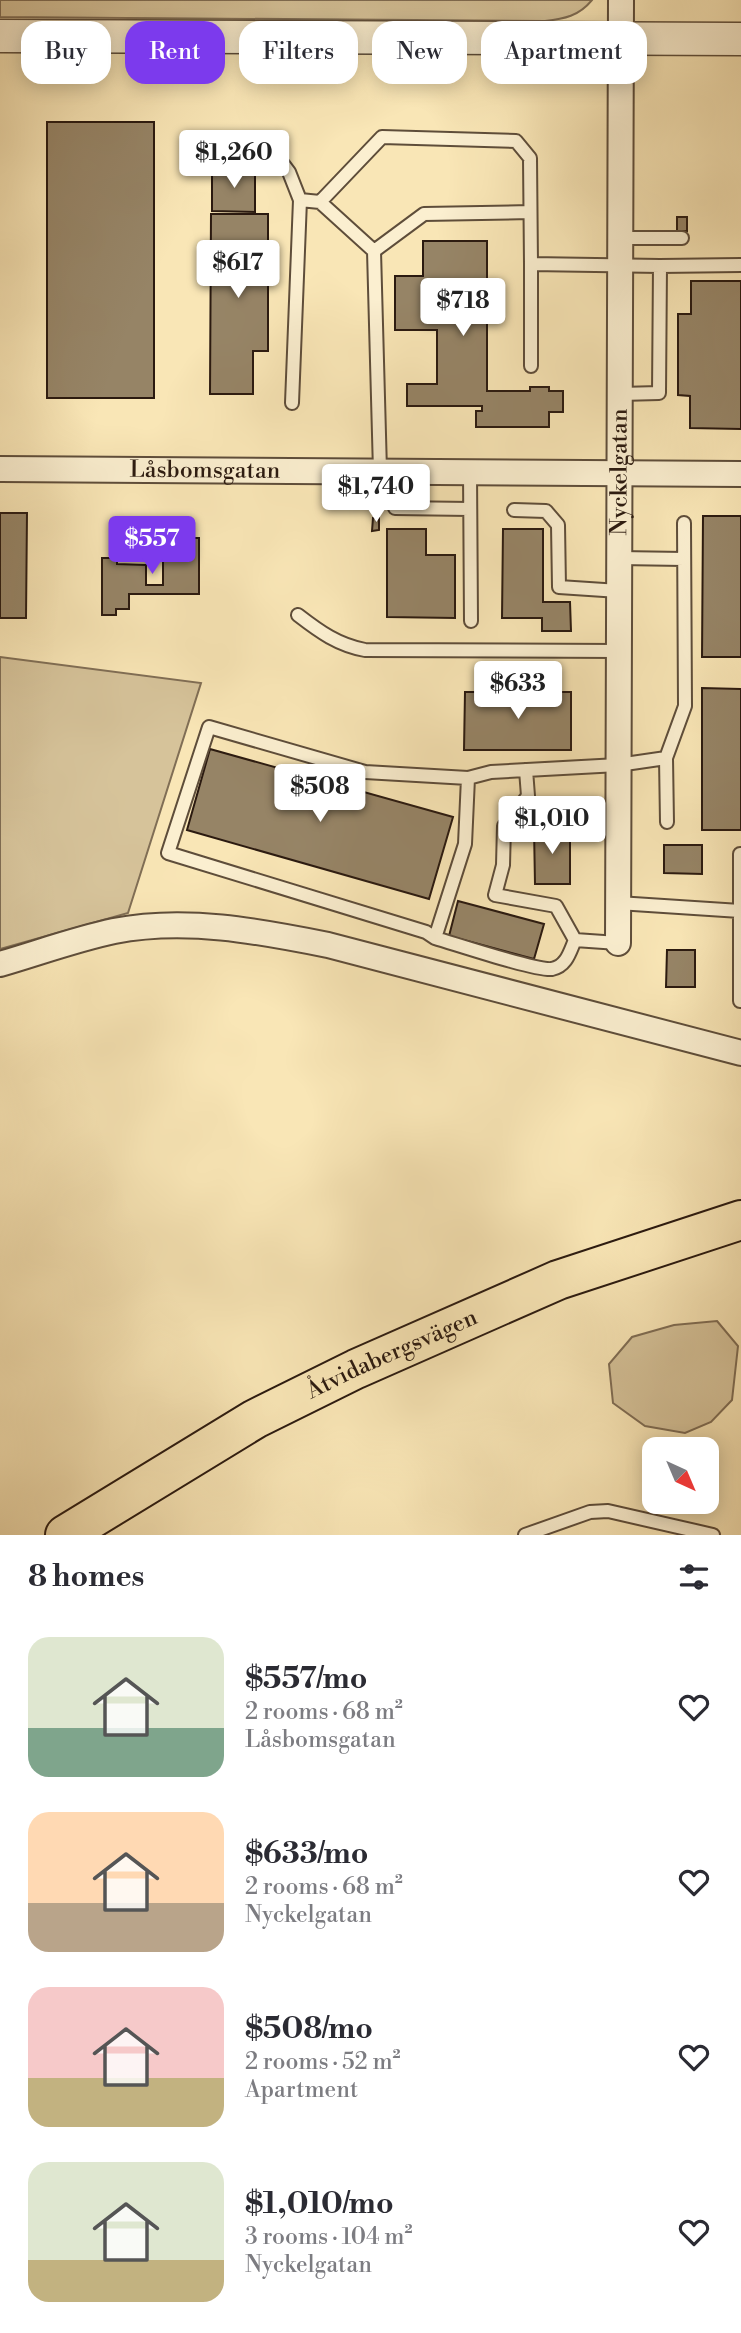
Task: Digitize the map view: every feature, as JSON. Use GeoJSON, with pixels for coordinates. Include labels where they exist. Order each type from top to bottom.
{"type":"FeatureCollection","features":[{"type":"Feature","properties":{"kind":"main road","name":"Åtvidabergsvägen"},"geometry":{"type":"LineString","coordinates":[[65,1535],[255,1419],[356,1369],[558,1280],[741,1220]]}},
{"type":"Feature","properties":{"kind":"main road","name":"Åtvidabergsvägen"},"geometry":{"type":"LineString","coordinates":[[109,1535],[267,1440],[465,1343],[567,1301],[741,1243]]}},
{"type":"Feature","properties":{"kind":"street","name":"Nyckelgatan"},"geometry":{"type":"LineString","coordinates":[[621,0],[621,21]]}},
{"type":"Feature","properties":{"kind":"street"},"geometry":{"type":"LineString","coordinates":[[0,36],[481,38]]}},
{"type":"Feature","properties":{"kind":"street"},"geometry":{"type":"LineString","coordinates":[[647,39],[741,40]]}},
{"type":"Feature","properties":{"kind":"street","name":"Nyckelgatan"},"geometry":{"type":"LineString","coordinates":[[618,943],[621,84]]}},
{"type":"Feature","properties":{"kind":"street","name":"Låsbomsgatan"},"geometry":{"type":"LineString","coordinates":[[0,469],[741,474]]}},
{"type":"Feature","properties":{"kind":"street"},"geometry":{"type":"LineString","coordinates":[[0,964],[114,931],[161,925],[208,926],[266,932],[328,945],[741,1053]]}},
{"type":"Feature","properties":{"kind":"lane"},"geometry":{"type":"LineString","coordinates":[[320,202],[382,136],[516,141],[530,158],[531,366]]}},
{"type":"Feature","properties":{"kind":"lane"},"geometry":{"type":"LineString","coordinates":[[277,156],[289,172],[300,200],[292,404]]}},
{"type":"Feature","properties":{"kind":"lane"},"geometry":{"type":"LineString","coordinates":[[300,200],[320,202],[374,251],[380,471]]}},
{"type":"Feature","properties":{"kind":"lane"},"geometry":{"type":"LineString","coordinates":[[374,251],[424,214],[530,212]]}},
{"type":"Feature","properties":{"kind":"lane"},"geometry":{"type":"LineString","coordinates":[[620,237],[682,238]]}},
{"type":"Feature","properties":{"kind":"lane"},"geometry":{"type":"LineString","coordinates":[[531,264],[741,265]]}},
{"type":"Feature","properties":{"kind":"lane"},"geometry":{"type":"LineString","coordinates":[[620,394],[659,393],[660,266]]}},
{"type":"Feature","properties":{"kind":"lane"},"geometry":{"type":"LineString","coordinates":[[470,471],[471,621]]}},
{"type":"Feature","properties":{"kind":"lane"},"geometry":{"type":"LineString","coordinates":[[395,508],[470,509]]}},
{"type":"Feature","properties":{"kind":"lane"},"geometry":{"type":"LineString","coordinates":[[514,510],[546,511],[558,525],[559,587],[619,591]]}},
{"type":"Feature","properties":{"kind":"lane"},"geometry":{"type":"LineString","coordinates":[[667,822],[666,758],[685,706],[684,523]]}},
{"type":"Feature","properties":{"kind":"lane"},"geometry":{"type":"LineString","coordinates":[[619,558],[684,559]]}},
{"type":"Feature","properties":{"kind":"lane"},"geometry":{"type":"LineString","coordinates":[[298,615],[326,637],[348,647],[365,650],[619,651]]}},
{"type":"Feature","properties":{"kind":"lane"},"geometry":{"type":"LineString","coordinates":[[575,940],[566,960],[552,969],[533,966],[435,938],[426,932],[168,853],[209,727],[365,772],[468,778],[491,772],[618,765],[666,758]]}},
{"type":"Feature","properties":{"kind":"lane"},"geometry":{"type":"LineString","coordinates":[[526,769],[528,796],[504,826],[503,865],[495,895],[556,906],[575,940]]}},
{"type":"Feature","properties":{"kind":"lane"},"geometry":{"type":"LineString","coordinates":[[435,938],[465,844],[468,778]]}},
{"type":"Feature","properties":{"kind":"lane"},"geometry":{"type":"LineString","coordinates":[[740,854],[740,1001]]}},
{"type":"Feature","properties":{"kind":"lane"},"geometry":{"type":"LineString","coordinates":[[618,903],[740,911]]}},
{"type":"Feature","properties":{"kind":"lane"},"geometry":{"type":"LineString","coordinates":[[575,940],[618,943]]}},
{"type":"Feature","properties":{"kind":"lane"},"geometry":{"type":"LineString","coordinates":[[524,1535],[590,1511],[608,1511],[706,1534]]}},
{"type":"Feature","properties":{"kind":"shaded area"},"geometry":{"type":"Polygon","coordinates":[[[0,0],[592,0],[571,16],[545,21],[0,17],[0,0]]]}},
{"type":"Feature","properties":{"kind":"shaded area"},"geometry":{"type":"Polygon","coordinates":[[[0,657],[201,683],[128,913],[0,949],[0,657]]]}},
{"type":"Feature","properties":{"kind":"shaded area"},"geometry":{"type":"Polygon","coordinates":[[[717,1321],[738,1346],[732,1400],[711,1422],[685,1433],[645,1426],[613,1403],[609,1364],[632,1337],[674,1325],[717,1321]]]}},
{"type":"Feature","properties":{"kind":"building"},"geometry":{"type":"Polygon","coordinates":[[[47,122],[154,122],[154,398],[47,398],[47,122]]]}},
{"type":"Feature","properties":{"kind":"building"},"geometry":{"type":"Polygon","coordinates":[[[213,132],[256,132],[256,163],[212,162],[213,132]]]}},
{"type":"Feature","properties":{"kind":"building"},"geometry":{"type":"Polygon","coordinates":[[[212,169],[255,169],[255,212],[212,211],[212,169]]]}},
{"type":"Feature","properties":{"kind":"building"},"geometry":{"type":"Polygon","coordinates":[[[211,214],[268,214],[268,351],[253,351],[253,394],[210,394],[211,214]]]}},
{"type":"Feature","properties":{"kind":"building"},"geometry":{"type":"Polygon","coordinates":[[[677,217],[687,217],[687,231],[677,231],[677,217]]]}},
{"type":"Feature","properties":{"kind":"building"},"geometry":{"type":"Polygon","coordinates":[[[423,241],[487,241],[487,391],[530,391],[530,387],[549,387],[549,391],[563,391],[563,412],[549,412],[549,427],[476,427],[476,411],[482,411],[482,406],[407,406],[407,384],[437,384],[437,330],[395,330],[395,276],[423,276],[423,241]]]}},
{"type":"Feature","properties":{"kind":"building"},"geometry":{"type":"Polygon","coordinates":[[[691,281],[741,281],[741,429],[690,428],[690,396],[678,395],[678,314],[691,314],[691,281]]]}},
{"type":"Feature","properties":{"kind":"building"},"geometry":{"type":"Polygon","coordinates":[[[0,513],[27,513],[26,618],[0,618],[0,513]]]}},
{"type":"Feature","properties":{"kind":"building"},"geometry":{"type":"Polygon","coordinates":[[[703,516],[741,516],[741,657],[702,657],[703,516]]]}},
{"type":"Feature","properties":{"kind":"building"},"geometry":{"type":"Polygon","coordinates":[[[373,518],[379,518],[379,530],[372,531],[373,518]]]}},
{"type":"Feature","properties":{"kind":"building"},"geometry":{"type":"Polygon","coordinates":[[[387,529],[426,529],[426,555],[455,555],[455,618],[387,617],[387,529]]]}},
{"type":"Feature","properties":{"kind":"building"},"geometry":{"type":"Polygon","coordinates":[[[503,529],[543,529],[543,602],[570,602],[571,631],[542,631],[542,618],[502,618],[503,529]]]}},
{"type":"Feature","properties":{"kind":"building"},"geometry":{"type":"Polygon","coordinates":[[[163,538],[199,538],[199,594],[129,594],[129,609],[116,609],[116,615],[102,615],[102,558],[117,558],[117,564],[146,565],[146,585],[163,585],[163,538]]]}},
{"type":"Feature","properties":{"kind":"building"},"geometry":{"type":"Polygon","coordinates":[[[702,688],[741,689],[741,830],[702,830],[702,688]]]}},
{"type":"Feature","properties":{"kind":"building"},"geometry":{"type":"Polygon","coordinates":[[[465,692],[571,692],[571,750],[464,750],[465,692]]]}},
{"type":"Feature","properties":{"kind":"building"},"geometry":{"type":"Polygon","coordinates":[[[210,749],[453,817],[429,899],[187,830],[210,749]]]}},
{"type":"Feature","properties":{"kind":"building"},"geometry":{"type":"Polygon","coordinates":[[[534,828],[570,828],[570,884],[535,884],[534,828]]]}},
{"type":"Feature","properties":{"kind":"building"},"geometry":{"type":"Polygon","coordinates":[[[664,845],[702,845],[702,874],[664,873],[664,845]]]}},
{"type":"Feature","properties":{"kind":"building"},"geometry":{"type":"Polygon","coordinates":[[[458,901],[544,924],[534,959],[449,936],[458,901]]]}},
{"type":"Feature","properties":{"kind":"building"},"geometry":{"type":"Polygon","coordinates":[[[667,950],[695,950],[695,987],[666,987],[667,950]]]}}]}
